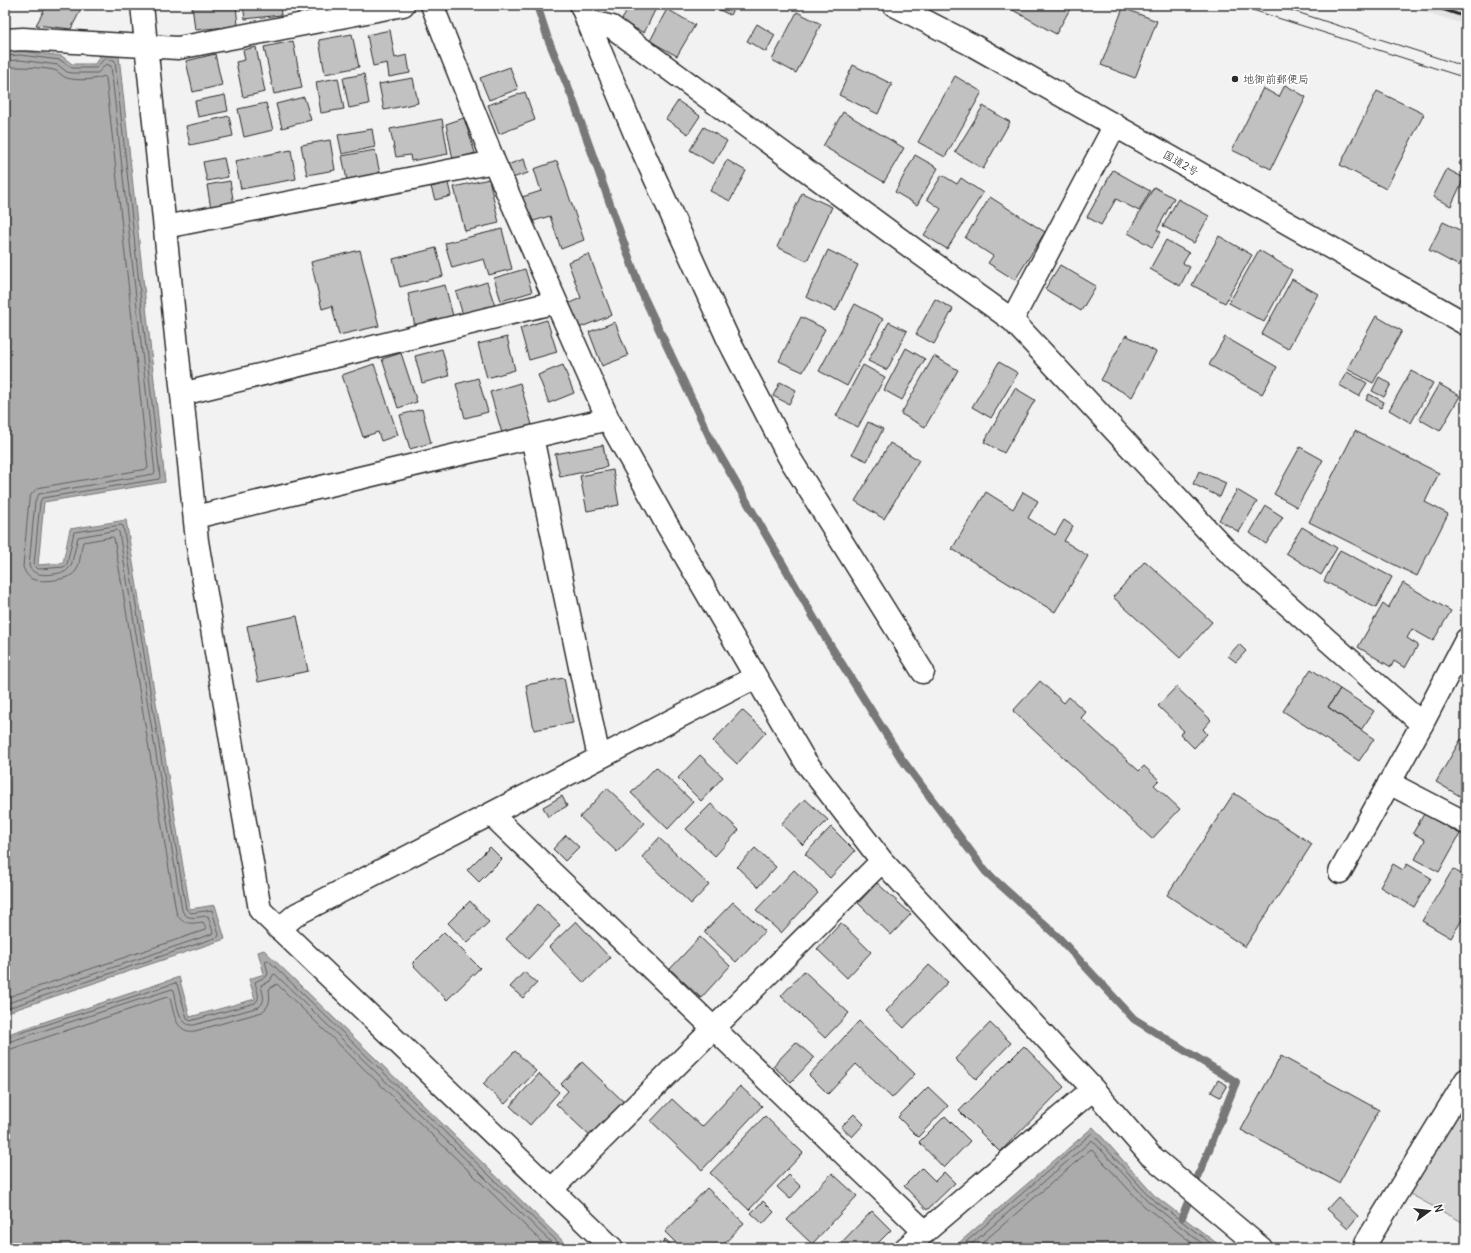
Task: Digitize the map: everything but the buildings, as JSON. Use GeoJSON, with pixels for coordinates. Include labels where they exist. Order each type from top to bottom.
{"type":"FeatureCollection","features":[{"type":"Feature","properties":{"kind":"main road"},"geometry":{"type":"LineString","coordinates":[[142,5],[197,541],[260,910],[612,1248]]}},
{"type":"Feature","properties":{"kind":"main road"},"geometry":{"type":"LineString","coordinates":[[5,40],[23,39],[178,48],[403,5]]}},
{"type":"Feature","properties":{"kind":"main road"},"geometry":{"type":"LineString","coordinates":[[432,5],[494,162],[608,419],[666,523],[805,760],[882,861],[1093,1089],[1150,1154],[1261,1248]]}},
{"type":"Feature","properties":{"kind":"main road","name":"国道2号"},"geometry":{"type":"LineString","coordinates":[[894,5],[974,46],[1466,324]]}},
{"type":"Feature","properties":{"kind":"main road"},"geometry":{"type":"LineString","coordinates":[[584,13],[612,27],[1012,320],[1226,550],[1422,724]]}},
{"type":"Feature","properties":{"kind":"main road"},"geometry":{"type":"LineString","coordinates":[[584,13],[635,134],[732,348],[789,457],[923,672]]}},
{"type":"Feature","properties":{"kind":"main road"},"geometry":{"type":"LineString","coordinates":[[1012,320],[1115,125]]}},
{"type":"Feature","properties":{"kind":"main road"},"geometry":{"type":"LineString","coordinates":[[165,227],[494,162]]}},
{"type":"Feature","properties":{"kind":"main road"},"geometry":{"type":"LineString","coordinates":[[182,394],[556,302]]}},
{"type":"Feature","properties":{"kind":"main road"},"geometry":{"type":"LineString","coordinates":[[195,517],[608,419]]}},
{"type":"Feature","properties":{"kind":"main road"},"geometry":{"type":"LineString","coordinates":[[532,438],[599,758]]}},
{"type":"Feature","properties":{"kind":"main road"},"geometry":{"type":"LineString","coordinates":[[1340,872],[1465,646]]}},
{"type":"Feature","properties":{"kind":"main road"},"geometry":{"type":"LineString","coordinates":[[279,929],[297,914],[756,677]]}},
{"type":"Feature","properties":{"kind":"main road"},"geometry":{"type":"LineString","coordinates":[[1390,783],[1466,823]]}},
{"type":"Feature","properties":{"kind":"main road"},"geometry":{"type":"LineString","coordinates":[[491,814],[925,1232]]}},
{"type":"Feature","properties":{"kind":"main road"},"geometry":{"type":"LineString","coordinates":[[551,1190],[882,861]]}},
{"type":"Feature","properties":{"kind":"main road"},"geometry":{"type":"LineString","coordinates":[[1366,1244],[1466,1080]]}},
{"type":"Feature","properties":{"kind":"main road"},"geometry":{"type":"LineString","coordinates":[[906,1248],[1093,1089]]}},
{"type":"Feature","properties":{"kind":"shaded area"},"geometry":{"type":"Polygon","coordinates":[[[1404,5],[1466,5],[1466,25],[1404,5]]]}},
{"type":"Feature","properties":{"kind":"shaded area"},"geometry":{"type":"Polygon","coordinates":[[[1466,1096],[1466,1224],[1408,1193],[1466,1096]]]}},
{"type":"Feature","properties":{"kind":"water"},"geometry":{"type":"Polygon","coordinates":[[[20,51],[62,56],[72,64],[95,64],[101,54],[119,56],[165,482],[44,502],[38,565],[63,563],[70,529],[126,520],[190,909],[215,905],[225,939],[5,1013],[5,52],[20,51]]]}},
{"type":"Feature","properties":{"kind":"water"},"geometry":{"type":"Polygon","coordinates":[[[264,950],[570,1248],[5,1248],[5,1035],[179,977],[190,1017],[255,999],[249,979],[264,974],[258,952],[264,950]]]}},
{"type":"Feature","properties":{"kind":"water"},"geometry":{"type":"Polygon","coordinates":[[[1093,1127],[1154,1195],[1223,1248],[953,1248],[1093,1127]]]}},
{"type":"Feature","properties":{"kind":"waterway"},"geometry":{"type":"LineString","coordinates":[[537,5],[548,39],[572,97],[641,291],[710,438],[825,637],[901,758],[986,872],[1059,938],[1134,1019],[1236,1082],[1182,1217]]}},
{"type":"Feature","properties":{"kind":"tram line"},"geometry":{"type":"LineString","coordinates":[[1237,5],[1466,78]]}},
{"type":"Feature","properties":{"kind":"tram line"},"geometry":{"type":"LineString","coordinates":[[1275,5],[1466,67]]}},
{"type":"Feature","properties":{"kind":"railway"},"geometry":{"type":"LineString","coordinates":[[1430,5],[1466,17]]}},
{"type":"Feature","properties":{"kind":"place","name":"地御前郵便局"},"geometry":{"type":"Point","coordinates":[1235,79]}}]}
